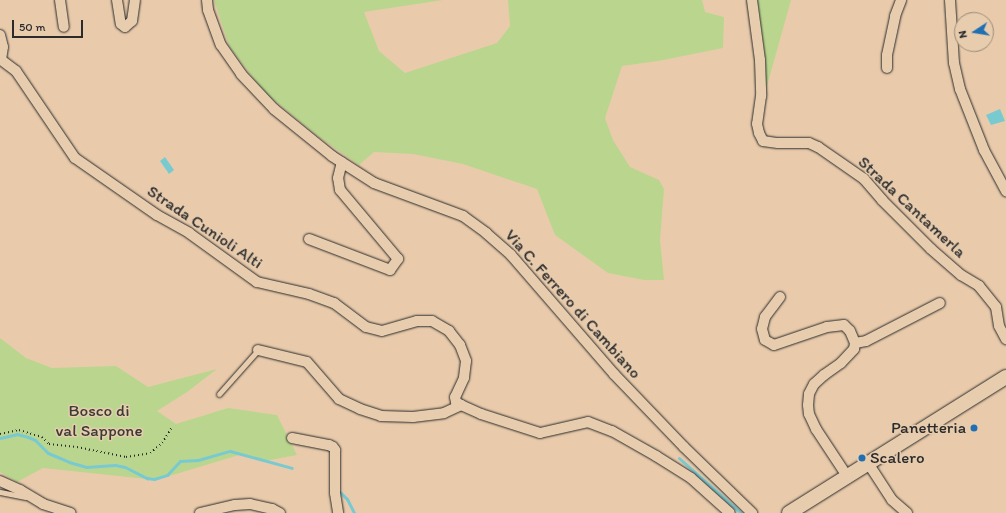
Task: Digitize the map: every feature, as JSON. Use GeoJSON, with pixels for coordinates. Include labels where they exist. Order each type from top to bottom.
{"type":"FeatureCollection","features":[{"type":"Feature","properties":{"kind":"main road"},"geometry":{"type":"LineString","coordinates":[[789,513],[1006,377]]}},
{"type":"Feature","properties":{"kind":"street"},"geometry":{"type":"LineString","coordinates":[[60,0],[64,27]]}},
{"type":"Feature","properties":{"kind":"street"},"geometry":{"type":"LineString","coordinates":[[117,0],[121,24],[126,27],[132,21],[135,0]]}},
{"type":"Feature","properties":{"kind":"street","name":"Via C. Ferrero di Cambiano"},"geometry":{"type":"LineString","coordinates":[[207,0],[208,10],[221,45],[241,74],[274,109],[342,162],[374,184],[463,216],[486,233],[511,255],[567,322],[625,385],[752,513]]}},
{"type":"Feature","properties":{"kind":"street","name":"Strada Cantamerla"},"geometry":{"type":"LineString","coordinates":[[752,0],[760,60],[761,96],[757,124],[763,141],[778,143],[809,143],[824,151],[864,179],[882,200],[931,249],[961,274],[979,286],[996,307],[1000,326],[1006,339]]}},
{"type":"Feature","properties":{"kind":"street"},"geometry":{"type":"LineString","coordinates":[[887,68],[888,55],[896,16],[901,0]]}},
{"type":"Feature","properties":{"kind":"street"},"geometry":{"type":"LineString","coordinates":[[950,0],[954,63],[960,89],[984,150],[1006,191]]}},
{"type":"Feature","properties":{"kind":"street"},"geometry":{"type":"LineString","coordinates":[[0,35],[3,47],[0,59]]}},
{"type":"Feature","properties":{"kind":"street","name":"Strada Cunioli Alti"},"geometry":{"type":"LineString","coordinates":[[0,59],[16,71],[75,158],[157,215],[189,233],[257,282],[310,294],[334,303],[366,327],[382,332],[418,321],[432,321],[449,331],[460,345],[466,361],[464,378],[455,397],[456,402],[461,405]]}},
{"type":"Feature","properties":{"kind":"street"},"geometry":{"type":"LineString","coordinates":[[309,239],[390,270],[398,259],[340,190],[338,178],[342,162]]}},
{"type":"Feature","properties":{"kind":"street"},"geometry":{"type":"LineString","coordinates":[[780,297],[765,317],[762,329],[765,340],[774,345],[827,327],[844,326],[850,331],[856,343],[854,349],[841,363],[814,384],[809,394],[808,405],[809,414],[816,429],[848,476]]}},
{"type":"Feature","properties":{"kind":"street"},"geometry":{"type":"LineString","coordinates":[[856,343],[866,341],[940,303]]}},
{"type":"Feature","properties":{"kind":"street"},"geometry":{"type":"LineString","coordinates":[[258,350],[307,362],[339,399],[360,409],[381,416],[413,417],[444,413],[461,405],[481,414],[540,433],[588,422],[612,431],[691,478],[730,513]]}},
{"type":"Feature","properties":{"kind":"street"},"geometry":{"type":"LineString","coordinates":[[292,438],[329,445],[335,450],[335,493],[338,513]]}},
{"type":"Feature","properties":{"kind":"street"},"geometry":{"type":"LineString","coordinates":[[868,463],[892,500],[907,513]]}},
{"type":"Feature","properties":{"kind":"street"},"geometry":{"type":"LineString","coordinates":[[0,482],[20,490],[33,499],[71,513]]}},
{"type":"Feature","properties":{"kind":"street"},"geometry":{"type":"LineString","coordinates":[[200,513],[235,505],[250,504],[272,509],[280,513]]}},
{"type":"Feature","properties":{"kind":"lane"},"geometry":{"type":"LineString","coordinates":[[219,394],[258,350]]}},
{"type":"Feature","properties":{"kind":"lane"},"geometry":{"type":"LineString","coordinates":[[0,492],[33,499]]}},
{"type":"Feature","properties":{"kind":"path"},"geometry":{"type":"LineString","coordinates":[[0,434],[18,430],[42,437],[49,444],[77,447],[126,457],[150,453],[162,443],[172,427]]}},
{"type":"Feature","properties":{"kind":"green space"},"geometry":{"type":"Polygon","coordinates":[[[214,0],[443,0],[364,12],[379,51],[405,73],[497,43],[510,26],[508,0],[702,0],[705,12],[724,17],[723,48],[658,61],[622,66],[605,118],[613,140],[630,167],[659,180],[664,189],[660,240],[664,280],[644,280],[608,273],[555,235],[537,189],[463,164],[413,154],[374,152],[359,165],[319,137],[264,92],[229,46],[214,0]]]}},
{"type":"Feature","properties":{"kind":"green space"},"geometry":{"type":"Polygon","coordinates":[[[746,0],[791,0],[758,118],[753,38],[746,0]]]}},
{"type":"Feature","properties":{"kind":"green space","name":"Bosco di val Sappone"},"geometry":{"type":"Polygon","coordinates":[[[0,338],[26,358],[52,368],[116,366],[148,387],[217,369],[187,392],[157,411],[176,424],[228,408],[277,415],[297,455],[265,461],[239,455],[156,480],[43,468],[17,482],[0,472],[0,338]]]}},
{"type":"Feature","properties":{"kind":"water"},"geometry":{"type":"Polygon","coordinates":[[[1000,109],[1005,121],[991,125],[986,115],[1000,109]]]}},
{"type":"Feature","properties":{"kind":"water"},"geometry":{"type":"Polygon","coordinates":[[[165,157],[174,170],[169,174],[160,161],[165,157]]]}},
{"type":"Feature","properties":{"kind":"waterway"},"geometry":{"type":"LineString","coordinates":[[0,438],[17,434],[35,440],[48,453],[69,462],[86,467],[115,465],[125,467],[147,478],[154,479],[167,475],[180,461],[198,460],[230,451],[292,468]]}},
{"type":"Feature","properties":{"kind":"waterway"},"geometry":{"type":"LineString","coordinates":[[679,458],[741,513]]}},
{"type":"Feature","properties":{"kind":"waterway"},"geometry":{"type":"LineString","coordinates":[[340,492],[347,499],[354,513]]}},
{"type":"Feature","properties":{"kind":"place","name":"Panetteria"},"geometry":{"type":"Point","coordinates":[974,428]}},
{"type":"Feature","properties":{"kind":"place","name":"Scalero"},"geometry":{"type":"Point","coordinates":[862,458]}}]}
